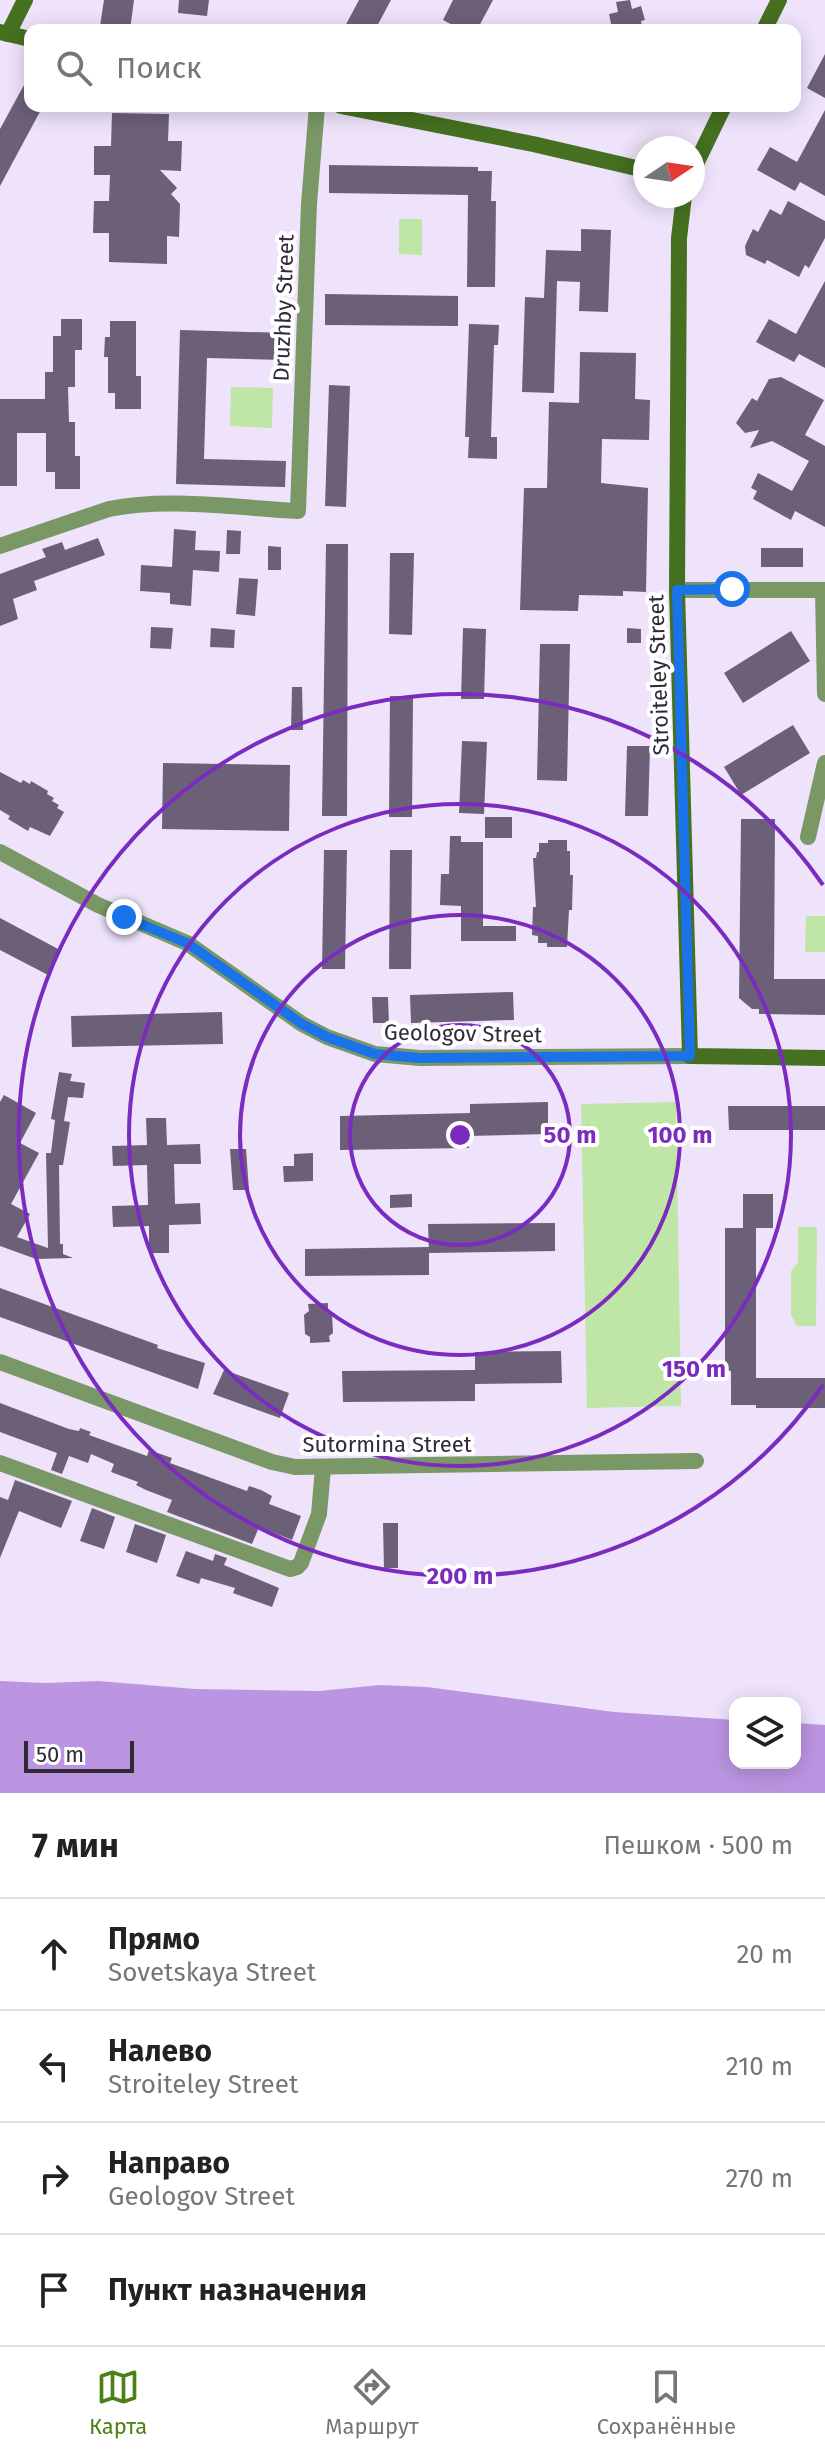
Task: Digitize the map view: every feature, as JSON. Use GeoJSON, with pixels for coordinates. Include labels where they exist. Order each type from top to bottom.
{"type":"FeatureCollection","features":[{"type":"Feature","properties":{"kind":"main road"},"geometry":{"type":"LineString","coordinates":[[24,39],[3,38],[25,0]]}},
{"type":"Feature","properties":{"kind":"main road"},"geometry":{"type":"LineString","coordinates":[[767,24],[779,0]]}},
{"type":"Feature","properties":{"kind":"main road"},"geometry":{"type":"LineString","coordinates":[[371,112],[633,167]]}},
{"type":"Feature","properties":{"kind":"main road"},"geometry":{"type":"LineString","coordinates":[[705,145],[721,112]]}},
{"type":"Feature","properties":{"kind":"main road","name":"Stroiteley Street"},"geometry":{"type":"LineString","coordinates":[[683,208],[679,238],[677,590],[690,1056]]}},
{"type":"Feature","properties":{"kind":"main road"},"geometry":{"type":"LineString","coordinates":[[690,1056],[825,1058]]}},
{"type":"Feature","properties":{"kind":"street","name":"Druzhby Street"},"geometry":{"type":"LineString","coordinates":[[0,546],[109,509],[143,503],[298,511],[309,204],[317,112]]}},
{"type":"Feature","properties":{"kind":"street"},"geometry":{"type":"LineString","coordinates":[[677,590],[824,590],[825,694]]}},
{"type":"Feature","properties":{"kind":"street"},"geometry":{"type":"LineString","coordinates":[[808,837],[825,763]]}},
{"type":"Feature","properties":{"kind":"street","name":"Geologov Street"},"geometry":{"type":"LineString","coordinates":[[0,852],[98,905],[187,943],[302,1024],[327,1037],[375,1054],[420,1058],[690,1056]]}},
{"type":"Feature","properties":{"kind":"street","name":"Sutormina Street"},"geometry":{"type":"LineString","coordinates":[[0,1362],[272,1462],[295,1467],[696,1461]]}},
{"type":"Feature","properties":{"kind":"street"},"geometry":{"type":"LineString","coordinates":[[0,1463],[290,1569],[301,1563],[319,1514],[323,1468]]}},
{"type":"Feature","properties":{"kind":"green space"},"geometry":{"type":"Polygon","coordinates":[[[399,219],[422,219],[422,255],[399,254],[399,219]]]}},
{"type":"Feature","properties":{"kind":"green space"},"geometry":{"type":"Polygon","coordinates":[[[231,387],[273,388],[272,428],[230,426],[231,387]]]}},
{"type":"Feature","properties":{"kind":"green space"},"geometry":{"type":"Polygon","coordinates":[[[806,916],[825,916],[825,952],[805,952],[806,916]]]}},
{"type":"Feature","properties":{"kind":"green space"},"geometry":{"type":"Polygon","coordinates":[[[676,1102],[681,1406],[587,1408],[581,1104],[676,1102]]]}},
{"type":"Feature","properties":{"kind":"green space"},"geometry":{"type":"Polygon","coordinates":[[[798,1227],[817,1227],[816,1326],[797,1326],[791,1315],[791,1271],[798,1262],[798,1227]]]}},
{"type":"Feature","properties":{"kind":"shaded area"},"geometry":{"type":"Polygon","coordinates":[[[0,1681],[98,1681],[195,1689],[319,1691],[380,1685],[427,1687],[614,1712],[729,1720],[729,1769],[801,1769],[801,1723],[825,1725],[825,1793],[0,1793],[0,1681]]]}},
{"type":"Feature","properties":{"kind":"building"},"geometry":{"type":"Polygon","coordinates":[[[104,0],[134,0],[131,24],[100,24],[104,0]]]}},
{"type":"Feature","properties":{"kind":"building"},"geometry":{"type":"Polygon","coordinates":[[[179,0],[209,0],[207,16],[178,13],[179,0]]]}},
{"type":"Feature","properties":{"kind":"building"},"geometry":{"type":"Polygon","coordinates":[[[359,0],[391,0],[378,24],[346,24],[359,0]]]}},
{"type":"Feature","properties":{"kind":"building"},"geometry":{"type":"Polygon","coordinates":[[[453,0],[493,0],[480,24],[451,24],[443,20],[453,0]]]}},
{"type":"Feature","properties":{"kind":"building"},"geometry":{"type":"Polygon","coordinates":[[[630,0],[632,9],[641,6],[645,20],[641,21],[642,24],[611,24],[609,14],[618,12],[616,2],[630,0]]]}},
{"type":"Feature","properties":{"kind":"building"},"geometry":{"type":"Polygon","coordinates":[[[825,54],[825,98],[807,88],[825,54]]]}},
{"type":"Feature","properties":{"kind":"building"},"geometry":{"type":"Polygon","coordinates":[[[24,85],[24,112],[40,112],[0,186],[0,129],[24,85]]]}},
{"type":"Feature","properties":{"kind":"building"},"geometry":{"type":"Polygon","coordinates":[[[825,110],[825,196],[800,182],[795,191],[757,170],[770,147],[797,162],[825,110]]]}},
{"type":"Feature","properties":{"kind":"building"},"geometry":{"type":"Polygon","coordinates":[[[112,113],[169,114],[168,141],[182,141],[181,171],[160,170],[177,188],[171,194],[180,204],[179,237],[167,236],[167,264],[109,262],[109,233],[93,233],[94,201],[109,201],[110,175],[94,175],[94,146],[111,146],[112,113]]]}},
{"type":"Feature","properties":{"kind":"building"},"geometry":{"type":"Polygon","coordinates":[[[329,165],[478,167],[478,171],[492,171],[491,201],[496,201],[495,287],[467,287],[468,195],[329,193],[329,165]]]}},
{"type":"Feature","properties":{"kind":"building"},"geometry":{"type":"Polygon","coordinates":[[[788,201],[825,221],[825,238],[809,268],[805,265],[799,277],[767,260],[765,264],[746,255],[745,246],[753,229],[758,232],[770,209],[781,215],[788,201]]]}},
{"type":"Feature","properties":{"kind":"building"},"geometry":{"type":"Polygon","coordinates":[[[581,229],[611,230],[608,312],[579,311],[580,282],[557,281],[554,393],[522,392],[525,297],[544,298],[546,250],[581,251],[581,229]]]}},
{"type":"Feature","properties":{"kind":"building"},"geometry":{"type":"Polygon","coordinates":[[[825,281],[825,368],[799,354],[794,362],[756,342],[769,319],[796,334],[825,281]]]}},
{"type":"Feature","properties":{"kind":"building"},"geometry":{"type":"Polygon","coordinates":[[[325,294],[458,296],[458,326],[325,325],[325,294]]]}},
{"type":"Feature","properties":{"kind":"building"},"geometry":{"type":"Polygon","coordinates":[[[61,319],[82,319],[82,350],[75,350],[75,387],[68,387],[69,422],[75,422],[75,456],[80,456],[80,489],[55,489],[55,472],[46,472],[46,433],[17,433],[17,486],[0,486],[0,399],[45,399],[45,372],[53,372],[53,336],[61,336],[61,319]]]}},
{"type":"Feature","properties":{"kind":"building"},"geometry":{"type":"Polygon","coordinates":[[[110,321],[136,321],[136,376],[141,376],[141,409],[115,409],[115,393],[108,393],[108,357],[104,357],[105,337],[110,337],[110,321]]]}},
{"type":"Feature","properties":{"kind":"building"},"geometry":{"type":"Polygon","coordinates":[[[469,324],[499,325],[498,345],[494,345],[491,437],[497,437],[497,459],[468,458],[469,437],[465,437],[469,324]]]}},
{"type":"Feature","properties":{"kind":"building"},"geometry":{"type":"Polygon","coordinates":[[[180,330],[286,333],[285,360],[207,358],[204,459],[286,461],[285,487],[176,484],[180,330]]]}},
{"type":"Feature","properties":{"kind":"building"},"geometry":{"type":"Polygon","coordinates":[[[580,352],[636,353],[635,399],[650,400],[649,440],[602,439],[601,483],[648,488],[646,592],[623,591],[623,596],[579,595],[578,611],[520,610],[524,488],[547,488],[549,402],[579,403],[580,352]]]}},
{"type":"Feature","properties":{"kind":"building"},"geometry":{"type":"Polygon","coordinates":[[[781,377],[824,400],[805,435],[825,446],[825,527],[795,511],[791,520],[753,499],[757,491],[751,488],[758,473],[792,491],[809,461],[772,441],[750,448],[759,430],[745,433],[736,423],[752,398],[757,401],[769,379],[781,377]]]}},
{"type":"Feature","properties":{"kind":"building"},"geometry":{"type":"Polygon","coordinates":[[[329,385],[350,386],[346,507],[325,506],[329,385]]]}},
{"type":"Feature","properties":{"kind":"building"},"geometry":{"type":"Polygon","coordinates":[[[174,529],[196,531],[195,550],[220,551],[219,572],[193,570],[191,606],[170,604],[170,593],[140,591],[141,565],[172,567],[174,529]]]}},
{"type":"Feature","properties":{"kind":"building"},"geometry":{"type":"Polygon","coordinates":[[[227,530],[241,531],[240,554],[226,554],[227,530]]]}},
{"type":"Feature","properties":{"kind":"building"},"geometry":{"type":"Polygon","coordinates":[[[98,538],[105,555],[34,581],[37,590],[13,599],[18,619],[0,626],[0,574],[46,557],[42,549],[62,542],[65,550],[98,538]]]}},
{"type":"Feature","properties":{"kind":"building"},"geometry":{"type":"Polygon","coordinates":[[[326,544],[348,544],[347,816],[322,816],[326,544]]]}},
{"type":"Feature","properties":{"kind":"building"},"geometry":{"type":"Polygon","coordinates":[[[268,546],[281,547],[281,570],[268,570],[268,546]]]}},
{"type":"Feature","properties":{"kind":"building"},"geometry":{"type":"Polygon","coordinates":[[[761,548],[803,548],[803,567],[761,567],[761,548]]]}},
{"type":"Feature","properties":{"kind":"building"},"geometry":{"type":"Polygon","coordinates":[[[390,553],[414,553],[412,635],[389,634],[390,553]]]}},
{"type":"Feature","properties":{"kind":"building"},"geometry":{"type":"Polygon","coordinates":[[[239,578],[258,579],[255,616],[236,614],[239,578]]]}},
{"type":"Feature","properties":{"kind":"building"},"geometry":{"type":"Polygon","coordinates":[[[151,627],[173,628],[171,649],[150,648],[151,627]]]}},
{"type":"Feature","properties":{"kind":"building"},"geometry":{"type":"Polygon","coordinates":[[[211,628],[235,630],[234,648],[210,647],[211,628]]]}},
{"type":"Feature","properties":{"kind":"building"},"geometry":{"type":"Polygon","coordinates":[[[463,628],[486,629],[484,699],[461,699],[463,628]]]}},
{"type":"Feature","properties":{"kind":"building"},"geometry":{"type":"Polygon","coordinates":[[[627,628],[641,629],[641,643],[627,643],[627,628]]]}},
{"type":"Feature","properties":{"kind":"building"},"geometry":{"type":"Polygon","coordinates":[[[791,631],[810,661],[743,703],[724,673],[791,631]]]}},
{"type":"Feature","properties":{"kind":"building"},"geometry":{"type":"Polygon","coordinates":[[[540,644],[570,644],[567,781],[537,780],[540,644]]]}},
{"type":"Feature","properties":{"kind":"building"},"geometry":{"type":"Polygon","coordinates":[[[292,687],[302,687],[303,730],[291,730],[292,687]]]}},
{"type":"Feature","properties":{"kind":"building"},"geometry":{"type":"Polygon","coordinates":[[[390,696],[413,696],[412,817],[389,817],[390,696]]]}},
{"type":"Feature","properties":{"kind":"building"},"geometry":{"type":"Polygon","coordinates":[[[793,725],[810,753],[741,795],[724,767],[793,725]]]}},
{"type":"Feature","properties":{"kind":"building"},"geometry":{"type":"Polygon","coordinates":[[[462,741],[487,742],[484,814],[459,813],[462,741]]]}},
{"type":"Feature","properties":{"kind":"building"},"geometry":{"type":"Polygon","coordinates":[[[627,746],[650,746],[648,816],[625,816],[627,746]]]}},
{"type":"Feature","properties":{"kind":"building"},"geometry":{"type":"Polygon","coordinates":[[[163,763],[290,765],[289,831],[162,829],[163,763]]]}},
{"type":"Feature","properties":{"kind":"building"},"geometry":{"type":"Polygon","coordinates":[[[0,772],[21,783],[23,780],[30,784],[31,781],[54,798],[52,801],[59,805],[57,808],[64,812],[50,836],[30,827],[28,831],[0,810],[0,772]]]}},
{"type":"Feature","properties":{"kind":"building"},"geometry":{"type":"Polygon","coordinates":[[[485,817],[512,817],[512,838],[485,838],[485,817]]]}},
{"type":"Feature","properties":{"kind":"building"},"geometry":{"type":"Polygon","coordinates":[[[741,819],[775,819],[774,979],[825,979],[825,1015],[759,1014],[759,1009],[752,1009],[739,998],[741,819]]]}},
{"type":"Feature","properties":{"kind":"building"},"geometry":{"type":"Polygon","coordinates":[[[450,836],[461,836],[461,842],[483,842],[483,926],[516,926],[516,941],[461,941],[461,906],[440,905],[441,874],[449,874],[450,836]]]}},
{"type":"Feature","properties":{"kind":"building"},"geometry":{"type":"Polygon","coordinates":[[[548,840],[567,840],[567,851],[570,851],[572,910],[569,910],[567,947],[547,947],[547,943],[538,943],[538,936],[532,935],[533,907],[536,907],[533,858],[539,852],[539,843],[548,843],[548,840]]]}},
{"type":"Feature","properties":{"kind":"building"},"geometry":{"type":"Polygon","coordinates":[[[324,850],[347,850],[345,969],[322,969],[324,850]]]}},
{"type":"Feature","properties":{"kind":"building"},"geometry":{"type":"Polygon","coordinates":[[[390,850],[412,850],[411,969],[389,969],[390,850]]]}},
{"type":"Feature","properties":{"kind":"building"},"geometry":{"type":"Polygon","coordinates":[[[0,918],[60,950],[48,975],[0,950],[0,918]]]}},
{"type":"Feature","properties":{"kind":"building"},"geometry":{"type":"Polygon","coordinates":[[[513,992],[514,1020],[411,1023],[410,995],[513,992]]]}},
{"type":"Feature","properties":{"kind":"building"},"geometry":{"type":"Polygon","coordinates":[[[372,997],[388,997],[389,1023],[373,1023],[372,997]]]}},
{"type":"Feature","properties":{"kind":"building"},"geometry":{"type":"Polygon","coordinates":[[[222,1012],[223,1044],[72,1047],[71,1016],[222,1012]]]}},
{"type":"Feature","properties":{"kind":"building"},"geometry":{"type":"Polygon","coordinates":[[[59,1072],[72,1074],[70,1081],[85,1083],[83,1098],[68,1097],[64,1121],[70,1122],[63,1165],[59,1165],[60,1244],[63,1244],[63,1254],[73,1258],[36,1259],[0,1246],[0,1102],[4,1095],[36,1113],[20,1143],[39,1153],[11,1204],[30,1214],[17,1237],[48,1248],[46,1153],[51,1153],[55,1120],[51,1119],[59,1072]]]}},
{"type":"Feature","properties":{"kind":"building"},"geometry":{"type":"Polygon","coordinates":[[[548,1102],[548,1134],[468,1136],[469,1148],[340,1150],[340,1116],[470,1113],[470,1104],[548,1102]]]}},
{"type":"Feature","properties":{"kind":"building"},"geometry":{"type":"Polygon","coordinates":[[[728,1106],[825,1106],[825,1130],[729,1130],[728,1106]]]}},
{"type":"Feature","properties":{"kind":"building"},"geometry":{"type":"Polygon","coordinates":[[[146,1118],[166,1118],[167,1145],[200,1144],[201,1164],[174,1164],[175,1204],[200,1203],[201,1224],[169,1225],[169,1253],[149,1253],[149,1226],[113,1227],[112,1206],[148,1205],[147,1165],[113,1166],[112,1146],[147,1145],[146,1118]]]}},
{"type":"Feature","properties":{"kind":"building"},"geometry":{"type":"Polygon","coordinates":[[[230,1149],[246,1149],[249,1190],[233,1190],[230,1149]]]}},
{"type":"Feature","properties":{"kind":"building"},"geometry":{"type":"Polygon","coordinates":[[[313,1153],[313,1181],[284,1182],[283,1166],[294,1166],[294,1154],[313,1153]]]}},
{"type":"Feature","properties":{"kind":"building"},"geometry":{"type":"Polygon","coordinates":[[[412,1194],[412,1207],[390,1208],[390,1195],[412,1194]]]}},
{"type":"Feature","properties":{"kind":"building"},"geometry":{"type":"Polygon","coordinates":[[[743,1194],[773,1194],[773,1228],[756,1228],[756,1378],[825,1378],[825,1408],[731,1405],[731,1371],[725,1370],[725,1228],[743,1228],[743,1194]]]}},
{"type":"Feature","properties":{"kind":"building"},"geometry":{"type":"Polygon","coordinates":[[[555,1223],[555,1251],[429,1253],[428,1224],[555,1223]]]}},
{"type":"Feature","properties":{"kind":"building"},"geometry":{"type":"Polygon","coordinates":[[[429,1247],[429,1275],[305,1276],[305,1249],[429,1247]]]}},
{"type":"Feature","properties":{"kind":"building"},"geometry":{"type":"Polygon","coordinates":[[[0,1288],[158,1345],[157,1348],[205,1363],[198,1389],[0,1317],[0,1288]]]}},
{"type":"Feature","properties":{"kind":"building"},"geometry":{"type":"Polygon","coordinates":[[[328,1303],[333,1333],[329,1336],[330,1342],[310,1343],[310,1337],[305,1334],[304,1315],[309,1311],[308,1304],[328,1303]]]}},
{"type":"Feature","properties":{"kind":"building"},"geometry":{"type":"Polygon","coordinates":[[[561,1351],[562,1383],[475,1384],[475,1401],[343,1402],[342,1371],[475,1370],[475,1352],[561,1351]]]}},
{"type":"Feature","properties":{"kind":"building"},"geometry":{"type":"Polygon","coordinates":[[[224,1370],[289,1393],[280,1418],[213,1394],[224,1370]]]}},
{"type":"Feature","properties":{"kind":"building"},"geometry":{"type":"Polygon","coordinates":[[[0,1403],[69,1429],[79,1431],[80,1428],[91,1432],[89,1435],[147,1456],[149,1450],[172,1458],[170,1463],[247,1491],[249,1486],[261,1490],[272,1496],[269,1504],[301,1516],[292,1540],[259,1527],[252,1544],[167,1512],[172,1500],[111,1472],[114,1464],[91,1454],[88,1463],[69,1456],[62,1474],[51,1470],[57,1453],[0,1432],[0,1403]]]}},
{"type":"Feature","properties":{"kind":"building"},"geometry":{"type":"Polygon","coordinates":[[[15,1480],[72,1501],[61,1528],[19,1511],[0,1558],[0,1497],[8,1500],[15,1480]]]}},
{"type":"Feature","properties":{"kind":"building"},"geometry":{"type":"Polygon","coordinates":[[[92,1508],[115,1517],[104,1549],[80,1541],[92,1508]]]}},
{"type":"Feature","properties":{"kind":"building"},"geometry":{"type":"Polygon","coordinates":[[[383,1523],[398,1523],[398,1568],[384,1568],[383,1523]]]}},
{"type":"Feature","properties":{"kind":"building"},"geometry":{"type":"Polygon","coordinates":[[[135,1524],[166,1535],[157,1563],[126,1552],[135,1524]]]}},
{"type":"Feature","properties":{"kind":"building"},"geometry":{"type":"Polygon","coordinates":[[[186,1551],[213,1561],[215,1554],[227,1558],[224,1565],[279,1588],[272,1607],[233,1593],[235,1588],[201,1578],[199,1584],[176,1576],[186,1551]]]}},
{"type":"Feature","properties":{"kind":"route"},"geometry":{"type":"LineString","coordinates":[[124,917],[187,943],[302,1024],[327,1037],[375,1054],[396,1058],[690,1056],[677,590],[732,589]]}}]}
